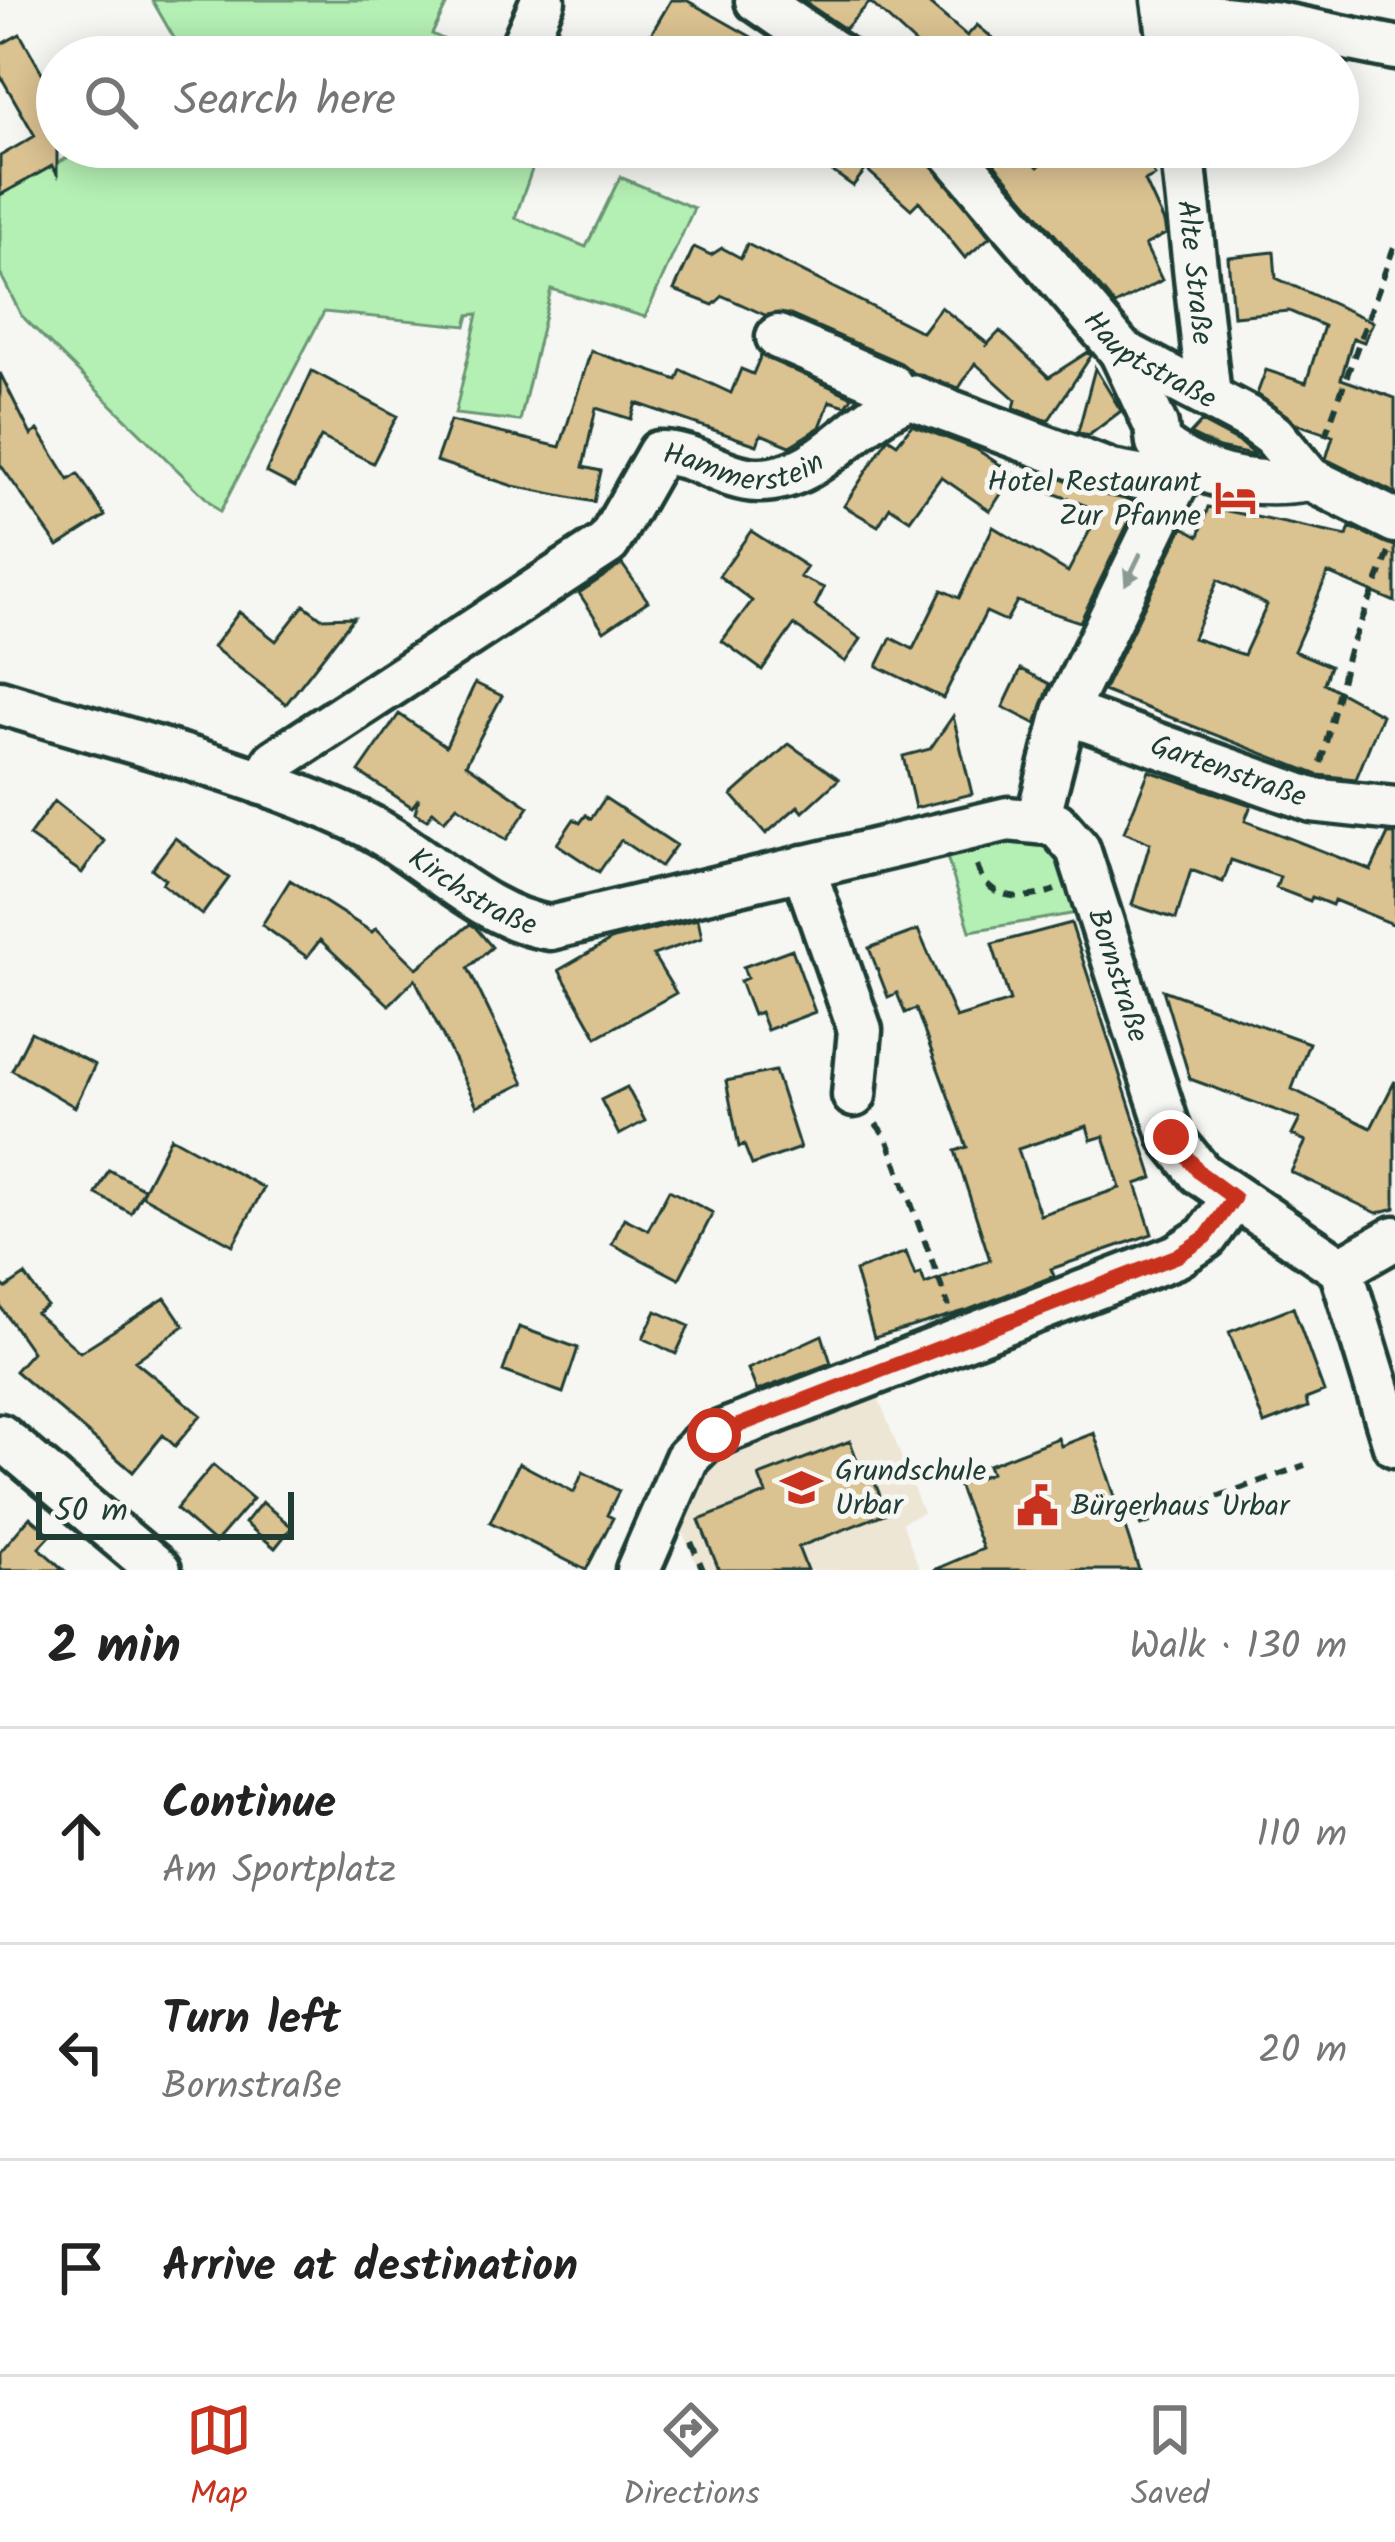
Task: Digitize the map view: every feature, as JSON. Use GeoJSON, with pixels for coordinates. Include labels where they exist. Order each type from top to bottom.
{"type":"FeatureCollection","features":[{"type":"Feature","properties":{"kind":"street"},"geometry":{"type":"LineString","coordinates":[[527,36],[543,0]]}},
{"type":"Feature","properties":{"kind":"street"},"geometry":{"type":"LineString","coordinates":[[757,0],[809,36]]}},
{"type":"Feature","properties":{"kind":"street"},"geometry":{"type":"LineString","coordinates":[[1170,36],[1166,6],[1336,36]]}},
{"type":"Feature","properties":{"kind":"street"},"geometry":{"type":"LineString","coordinates":[[1359,41],[1395,48]]}},
{"type":"Feature","properties":{"kind":"street","name":"Hauptstraße"},"geometry":{"type":"LineString","coordinates":[[965,168],[1121,351],[1273,435],[1310,479],[1395,521]]}},
{"type":"Feature","properties":{"kind":"street","name":"Alte Straße"},"geometry":{"type":"LineString","coordinates":[[1184,168],[1209,397]]}},
{"type":"Feature","properties":{"kind":"street"},"geometry":{"type":"LineString","coordinates":[[778,337],[891,386],[899,401],[911,397],[1111,472],[1180,474],[1268,486],[1310,479]]}},
{"type":"Feature","properties":{"kind":"street"},"geometry":{"type":"LineString","coordinates":[[1121,351],[1156,426],[1157,443],[1180,474]]}},
{"type":"Feature","properties":{"kind":"street","name":"Hammerstein"},"geometry":{"type":"LineString","coordinates":[[262,783],[275,761],[608,543],[658,453],[675,452],[754,480],[784,477],[810,466],[899,401]]}},
{"type":"Feature","properties":{"kind":"street"},"geometry":{"type":"LineString","coordinates":[[1038,818],[1064,712],[1180,474]]}},
{"type":"Feature","properties":{"kind":"street","name":"Kirchstraße"},"geometry":{"type":"LineString","coordinates":[[0,702],[262,783],[362,823],[531,925],[573,926],[967,828],[1038,818]]}},
{"type":"Feature","properties":{"kind":"street","name":"Gartenstraße"},"geometry":{"type":"LineString","coordinates":[[1064,712],[1312,800],[1395,809]]}},
{"type":"Feature","properties":{"kind":"street","name":"Bornstraße"},"geometry":{"type":"LineString","coordinates":[[1038,818],[1069,833],[1171,1137],[1200,1173],[1341,1269]]}},
{"type":"Feature","properties":{"kind":"street"},"geometry":{"type":"LineString","coordinates":[[803,867],[860,1030],[854,1095]]}},
{"type":"Feature","properties":{"kind":"street"},"geometry":{"type":"LineString","coordinates":[[638,1570],[687,1458],[706,1438],[1177,1256],[1206,1237],[1234,1198]]}},
{"type":"Feature","properties":{"kind":"street"},"geometry":{"type":"LineString","coordinates":[[1395,1238],[1341,1269],[1395,1445]]}},
{"type":"Feature","properties":{"kind":"street"},"geometry":{"type":"LineString","coordinates":[[0,1436],[159,1570]]}},
{"type":"Feature","properties":{"kind":"path"},"geometry":{"type":"LineString","coordinates":[[1310,479],[1395,244]]}},
{"type":"Feature","properties":{"kind":"path"},"geometry":{"type":"LineString","coordinates":[[1312,800],[1348,654],[1395,539]]}},
{"type":"Feature","properties":{"kind":"path"},"geometry":{"type":"LineString","coordinates":[[967,828],[982,882],[997,893],[1034,898],[1087,880]]}},
{"type":"Feature","properties":{"kind":"path"},"geometry":{"type":"LineString","coordinates":[[854,1095],[886,1138],[961,1338]]}},
{"type":"Feature","properties":{"kind":"path"},"geometry":{"type":"LineString","coordinates":[[1139,1525],[1305,1465]]}},
{"type":"Feature","properties":{"kind":"shaded area","name":"Grundschule Urbar"},"geometry":{"type":"Polygon","coordinates":[[[874,1386],[923,1513],[902,1522],[920,1570],[699,1570],[676,1517],[713,1454],[874,1386]]]}},
{"type":"Feature","properties":{"kind":"green space"},"geometry":{"type":"Polygon","coordinates":[[[152,0],[449,0],[432,34],[436,36],[173,36],[152,0]]]}},
{"type":"Feature","properties":{"kind":"green space"},"geometry":{"type":"Polygon","coordinates":[[[543,22],[574,36],[538,36],[543,22]]]}},
{"type":"Feature","properties":{"kind":"green space"},"geometry":{"type":"Polygon","coordinates":[[[49,168],[533,168],[515,218],[586,247],[620,177],[694,208],[645,317],[551,289],[520,421],[455,414],[478,314],[469,315],[466,326],[324,312],[220,512],[21,315],[0,273],[0,195],[49,168]]]}},
{"type":"Feature","properties":{"kind":"green space"},"geometry":{"type":"Polygon","coordinates":[[[1003,833],[1038,844],[1059,858],[1083,912],[970,931],[946,854],[1003,833]]]}},
{"type":"Feature","properties":{"kind":"building"},"geometry":{"type":"Polygon","coordinates":[[[671,0],[686,0],[750,36],[650,36],[671,0]]]}},
{"type":"Feature","properties":{"kind":"building"},"geometry":{"type":"Polygon","coordinates":[[[802,0],[925,0],[967,36],[907,36],[870,2],[845,29],[802,0]]]}},
{"type":"Feature","properties":{"kind":"building"},"geometry":{"type":"Polygon","coordinates":[[[977,25],[990,36],[967,36],[977,25]]]}},
{"type":"Feature","properties":{"kind":"building"},"geometry":{"type":"Polygon","coordinates":[[[20,34],[36,62],[36,168],[48,168],[0,195],[0,156],[35,136],[0,75],[0,45],[20,34]]]}},
{"type":"Feature","properties":{"kind":"building"},"geometry":{"type":"Polygon","coordinates":[[[828,168],[936,168],[990,237],[965,258],[919,201],[911,209],[866,169],[853,186],[828,168]]]}},
{"type":"Feature","properties":{"kind":"building"},"geometry":{"type":"Polygon","coordinates":[[[998,168],[1151,168],[1155,176],[1145,181],[1166,234],[1145,245],[1162,280],[1115,305],[998,168]]]}},
{"type":"Feature","properties":{"kind":"building"},"geometry":{"type":"Polygon","coordinates":[[[747,244],[922,332],[941,307],[988,344],[1000,331],[1049,377],[1088,352],[1091,356],[1048,421],[1014,408],[1016,400],[975,363],[959,388],[913,373],[901,363],[788,314],[765,315],[723,296],[713,305],[674,290],[694,247],[711,255],[722,248],[741,258],[747,244]]]}},
{"type":"Feature","properties":{"kind":"building"},"geometry":{"type":"Polygon","coordinates":[[[1274,252],[1276,278],[1373,322],[1364,342],[1353,338],[1341,379],[1395,398],[1395,493],[1326,459],[1333,436],[1297,424],[1257,394],[1266,370],[1306,383],[1324,326],[1289,311],[1233,316],[1228,257],[1274,252]]]}},
{"type":"Feature","properties":{"kind":"building"},"geometry":{"type":"Polygon","coordinates":[[[591,351],[677,380],[681,370],[731,393],[741,369],[753,374],[761,355],[852,397],[846,406],[830,401],[820,427],[790,446],[761,434],[757,445],[636,403],[631,419],[596,408],[583,467],[601,471],[594,502],[513,486],[436,461],[450,421],[560,447],[591,351]]]}},
{"type":"Feature","properties":{"kind":"building"},"geometry":{"type":"Polygon","coordinates":[[[1095,368],[1121,411],[1088,436],[1078,432],[1095,368]]]}},
{"type":"Feature","properties":{"kind":"building"},"geometry":{"type":"Polygon","coordinates":[[[312,371],[397,416],[373,463],[321,437],[295,487],[266,472],[312,371]]]}},
{"type":"Feature","properties":{"kind":"building"},"geometry":{"type":"Polygon","coordinates":[[[0,373],[31,435],[38,430],[69,480],[78,474],[105,516],[58,546],[0,464],[0,373]]]}},
{"type":"Feature","properties":{"kind":"building"},"geometry":{"type":"Polygon","coordinates":[[[1201,422],[1256,456],[1219,448],[1190,434],[1201,422]]]}},
{"type":"Feature","properties":{"kind":"building"},"geometry":{"type":"Polygon","coordinates":[[[912,425],[976,449],[1014,474],[990,511],[941,477],[910,520],[890,507],[878,526],[844,506],[888,438],[897,444],[912,425]]]}},
{"type":"Feature","properties":{"kind":"building"},"geometry":{"type":"Polygon","coordinates":[[[1039,472],[1138,503],[1080,622],[1017,601],[1006,621],[986,612],[943,698],[877,666],[891,638],[913,649],[942,590],[959,598],[993,527],[1068,572],[1100,511],[1035,486],[1039,472]]]}},
{"type":"Feature","properties":{"kind":"building"},"geometry":{"type":"Polygon","coordinates":[[[1208,507],[1347,536],[1350,527],[1395,546],[1395,602],[1328,573],[1294,651],[1330,666],[1324,683],[1382,715],[1356,779],[1318,775],[1103,691],[1183,527],[1199,536],[1208,507]],[[1218,580],[1193,638],[1244,655],[1267,605],[1218,580]]]}},
{"type":"Feature","properties":{"kind":"building"},"geometry":{"type":"Polygon","coordinates":[[[751,531],[807,567],[800,577],[824,588],[815,606],[861,639],[845,662],[794,625],[762,670],[722,641],[752,601],[719,576],[751,531]]]}},
{"type":"Feature","properties":{"kind":"building"},"geometry":{"type":"Polygon","coordinates":[[[622,564],[648,601],[604,631],[579,593],[622,564]]]}},
{"type":"Feature","properties":{"kind":"building"},"geometry":{"type":"Polygon","coordinates":[[[304,605],[321,618],[354,617],[286,704],[213,647],[239,612],[276,641],[304,605]]]}},
{"type":"Feature","properties":{"kind":"building"},"geometry":{"type":"Polygon","coordinates":[[[1021,669],[1050,684],[1036,724],[1003,707],[1021,669]]]}},
{"type":"Feature","properties":{"kind":"building"},"geometry":{"type":"Polygon","coordinates":[[[475,683],[502,696],[466,764],[529,807],[506,840],[457,806],[444,821],[433,811],[427,820],[415,813],[419,798],[412,807],[359,772],[399,714],[446,746],[475,683]]]}},
{"type":"Feature","properties":{"kind":"building"},"geometry":{"type":"Polygon","coordinates":[[[953,716],[972,794],[915,808],[903,756],[930,749],[953,716]]]}},
{"type":"Feature","properties":{"kind":"building"},"geometry":{"type":"Polygon","coordinates":[[[789,744],[839,779],[803,812],[798,806],[766,834],[732,795],[789,744]]]}},
{"type":"Feature","properties":{"kind":"building"},"geometry":{"type":"Polygon","coordinates":[[[1149,771],[1251,805],[1245,821],[1371,870],[1388,834],[1395,834],[1395,925],[1334,900],[1332,905],[1312,897],[1310,901],[1276,888],[1280,877],[1231,860],[1223,882],[1191,870],[1176,919],[1132,905],[1150,843],[1124,832],[1149,771]]]}},
{"type":"Feature","properties":{"kind":"building"},"geometry":{"type":"Polygon","coordinates":[[[605,798],[676,845],[660,867],[621,840],[599,872],[557,844],[574,819],[580,823],[586,815],[591,819],[605,798]]]}},
{"type":"Feature","properties":{"kind":"building"},"geometry":{"type":"Polygon","coordinates":[[[54,801],[104,841],[82,873],[29,836],[54,801]]]}},
{"type":"Feature","properties":{"kind":"building"},"geometry":{"type":"Polygon","coordinates":[[[175,838],[229,878],[202,915],[162,884],[165,879],[152,869],[175,838]]]}},
{"type":"Feature","properties":{"kind":"building"},"geometry":{"type":"Polygon","coordinates":[[[290,880],[372,932],[376,928],[417,968],[470,924],[475,927],[492,947],[468,968],[524,1083],[477,1106],[415,979],[389,1005],[320,940],[307,957],[262,925],[290,880]]]}},
{"type":"Feature","properties":{"kind":"building"},"geometry":{"type":"Polygon","coordinates":[[[698,919],[702,938],[653,955],[676,993],[597,1037],[559,970],[613,939],[698,919]]]}},
{"type":"Feature","properties":{"kind":"building"},"geometry":{"type":"Polygon","coordinates":[[[1071,923],[1153,1178],[1136,1184],[1152,1234],[1051,1269],[1054,1276],[968,1310],[874,1338],[855,1271],[906,1252],[915,1276],[921,1273],[925,1284],[990,1260],[955,1151],[967,1147],[916,1009],[905,1013],[897,993],[888,997],[869,948],[918,930],[956,1018],[1010,1001],[992,944],[1071,923]],[[1087,1126],[1018,1149],[1040,1215],[1120,1188],[1104,1136],[1091,1140],[1087,1126]]]}},
{"type":"Feature","properties":{"kind":"building"},"geometry":{"type":"Polygon","coordinates":[[[792,949],[815,1012],[767,1030],[760,1012],[753,1015],[740,981],[747,978],[743,967],[792,949]]]}},
{"type":"Feature","properties":{"kind":"building"},"geometry":{"type":"Polygon","coordinates":[[[1163,990],[1309,1043],[1292,1089],[1371,1128],[1395,1081],[1395,1208],[1377,1213],[1291,1172],[1306,1141],[1292,1135],[1300,1119],[1190,1079],[1163,990]]]}},
{"type":"Feature","properties":{"kind":"building"},"geometry":{"type":"Polygon","coordinates":[[[31,1032],[95,1065],[75,1107],[12,1070],[31,1032]]]}},
{"type":"Feature","properties":{"kind":"building"},"geometry":{"type":"Polygon","coordinates":[[[775,1071],[800,1148],[752,1165],[744,1145],[739,1147],[726,1081],[775,1071]]]}},
{"type":"Feature","properties":{"kind":"building"},"geometry":{"type":"Polygon","coordinates":[[[627,1087],[645,1121],[619,1135],[601,1100],[627,1087]]]}},
{"type":"Feature","properties":{"kind":"building"},"geometry":{"type":"Polygon","coordinates":[[[171,1137],[264,1188],[233,1245],[141,1195],[171,1137]]]}},
{"type":"Feature","properties":{"kind":"building"},"geometry":{"type":"Polygon","coordinates":[[[109,1170],[144,1189],[131,1213],[96,1194],[109,1170]]]}},
{"type":"Feature","properties":{"kind":"building"},"geometry":{"type":"Polygon","coordinates":[[[669,1190],[713,1213],[679,1279],[612,1244],[624,1218],[648,1230],[669,1190]]]}},
{"type":"Feature","properties":{"kind":"building"},"geometry":{"type":"Polygon","coordinates":[[[25,1275],[47,1306],[36,1313],[80,1352],[165,1298],[184,1326],[135,1361],[201,1415],[175,1446],[163,1435],[133,1472],[15,1371],[32,1352],[0,1306],[0,1283],[6,1288],[25,1275]]]}},
{"type":"Feature","properties":{"kind":"building"},"geometry":{"type":"Polygon","coordinates":[[[1293,1307],[1324,1392],[1306,1399],[1308,1407],[1264,1424],[1229,1332],[1293,1307]]]}},
{"type":"Feature","properties":{"kind":"building"},"geometry":{"type":"Polygon","coordinates":[[[656,1311],[689,1326],[676,1354],[643,1338],[656,1311]]]}},
{"type":"Feature","properties":{"kind":"building"},"geometry":{"type":"Polygon","coordinates":[[[519,1327],[578,1348],[563,1393],[503,1371],[519,1327]]]}},
{"type":"Feature","properties":{"kind":"building"},"geometry":{"type":"Polygon","coordinates":[[[822,1335],[831,1363],[757,1391],[748,1369],[822,1335]]]}},
{"type":"Feature","properties":{"kind":"building","name":"Bürgerhaus Urbar"},"geometry":{"type":"Polygon","coordinates":[[[1094,1433],[1139,1570],[934,1570],[983,1549],[958,1485],[991,1473],[988,1465],[1058,1438],[1061,1446],[1094,1433]]]}},
{"type":"Feature","properties":{"kind":"building"},"geometry":{"type":"Polygon","coordinates":[[[850,1441],[865,1481],[873,1478],[887,1513],[798,1547],[807,1570],[719,1570],[699,1520],[766,1494],[759,1476],[850,1441]]]}},
{"type":"Feature","properties":{"kind":"building"},"geometry":{"type":"Polygon","coordinates":[[[519,1463],[574,1492],[583,1472],[619,1491],[607,1515],[613,1518],[586,1570],[490,1522],[519,1463]]]}},
{"type":"Feature","properties":{"kind":"building"},"geometry":{"type":"Polygon","coordinates":[[[213,1465],[253,1499],[215,1543],[176,1509],[213,1465]]]}},
{"type":"Feature","properties":{"kind":"building"},"geometry":{"type":"Polygon","coordinates":[[[262,1502],[292,1527],[275,1548],[245,1523],[262,1502]]]}},
{"type":"Feature","properties":{"kind":"building"},"geometry":{"type":"Polygon","coordinates":[[[30,1517],[51,1535],[39,1548],[64,1570],[0,1570],[0,1552],[30,1517]]]}},
{"type":"Feature","properties":{"kind":"place","name":"Hotel Restaurant Zur Pfanne"},"geometry":{"type":"Point","coordinates":[1235,498]}},
{"type":"Feature","properties":{"kind":"place","name":"Grundschule Urbar"},"geometry":{"type":"Point","coordinates":[801,1487]}},
{"type":"Feature","properties":{"kind":"place","name":"Bürgerhaus Urbar"},"geometry":{"type":"Point","coordinates":[1037,1505]}},
{"type":"Feature","properties":{"kind":"route"},"geometry":{"type":"LineString","coordinates":[[714,1435],[1177,1256],[1206,1237],[1234,1198],[1184,1158],[1171,1137]]}}]}
